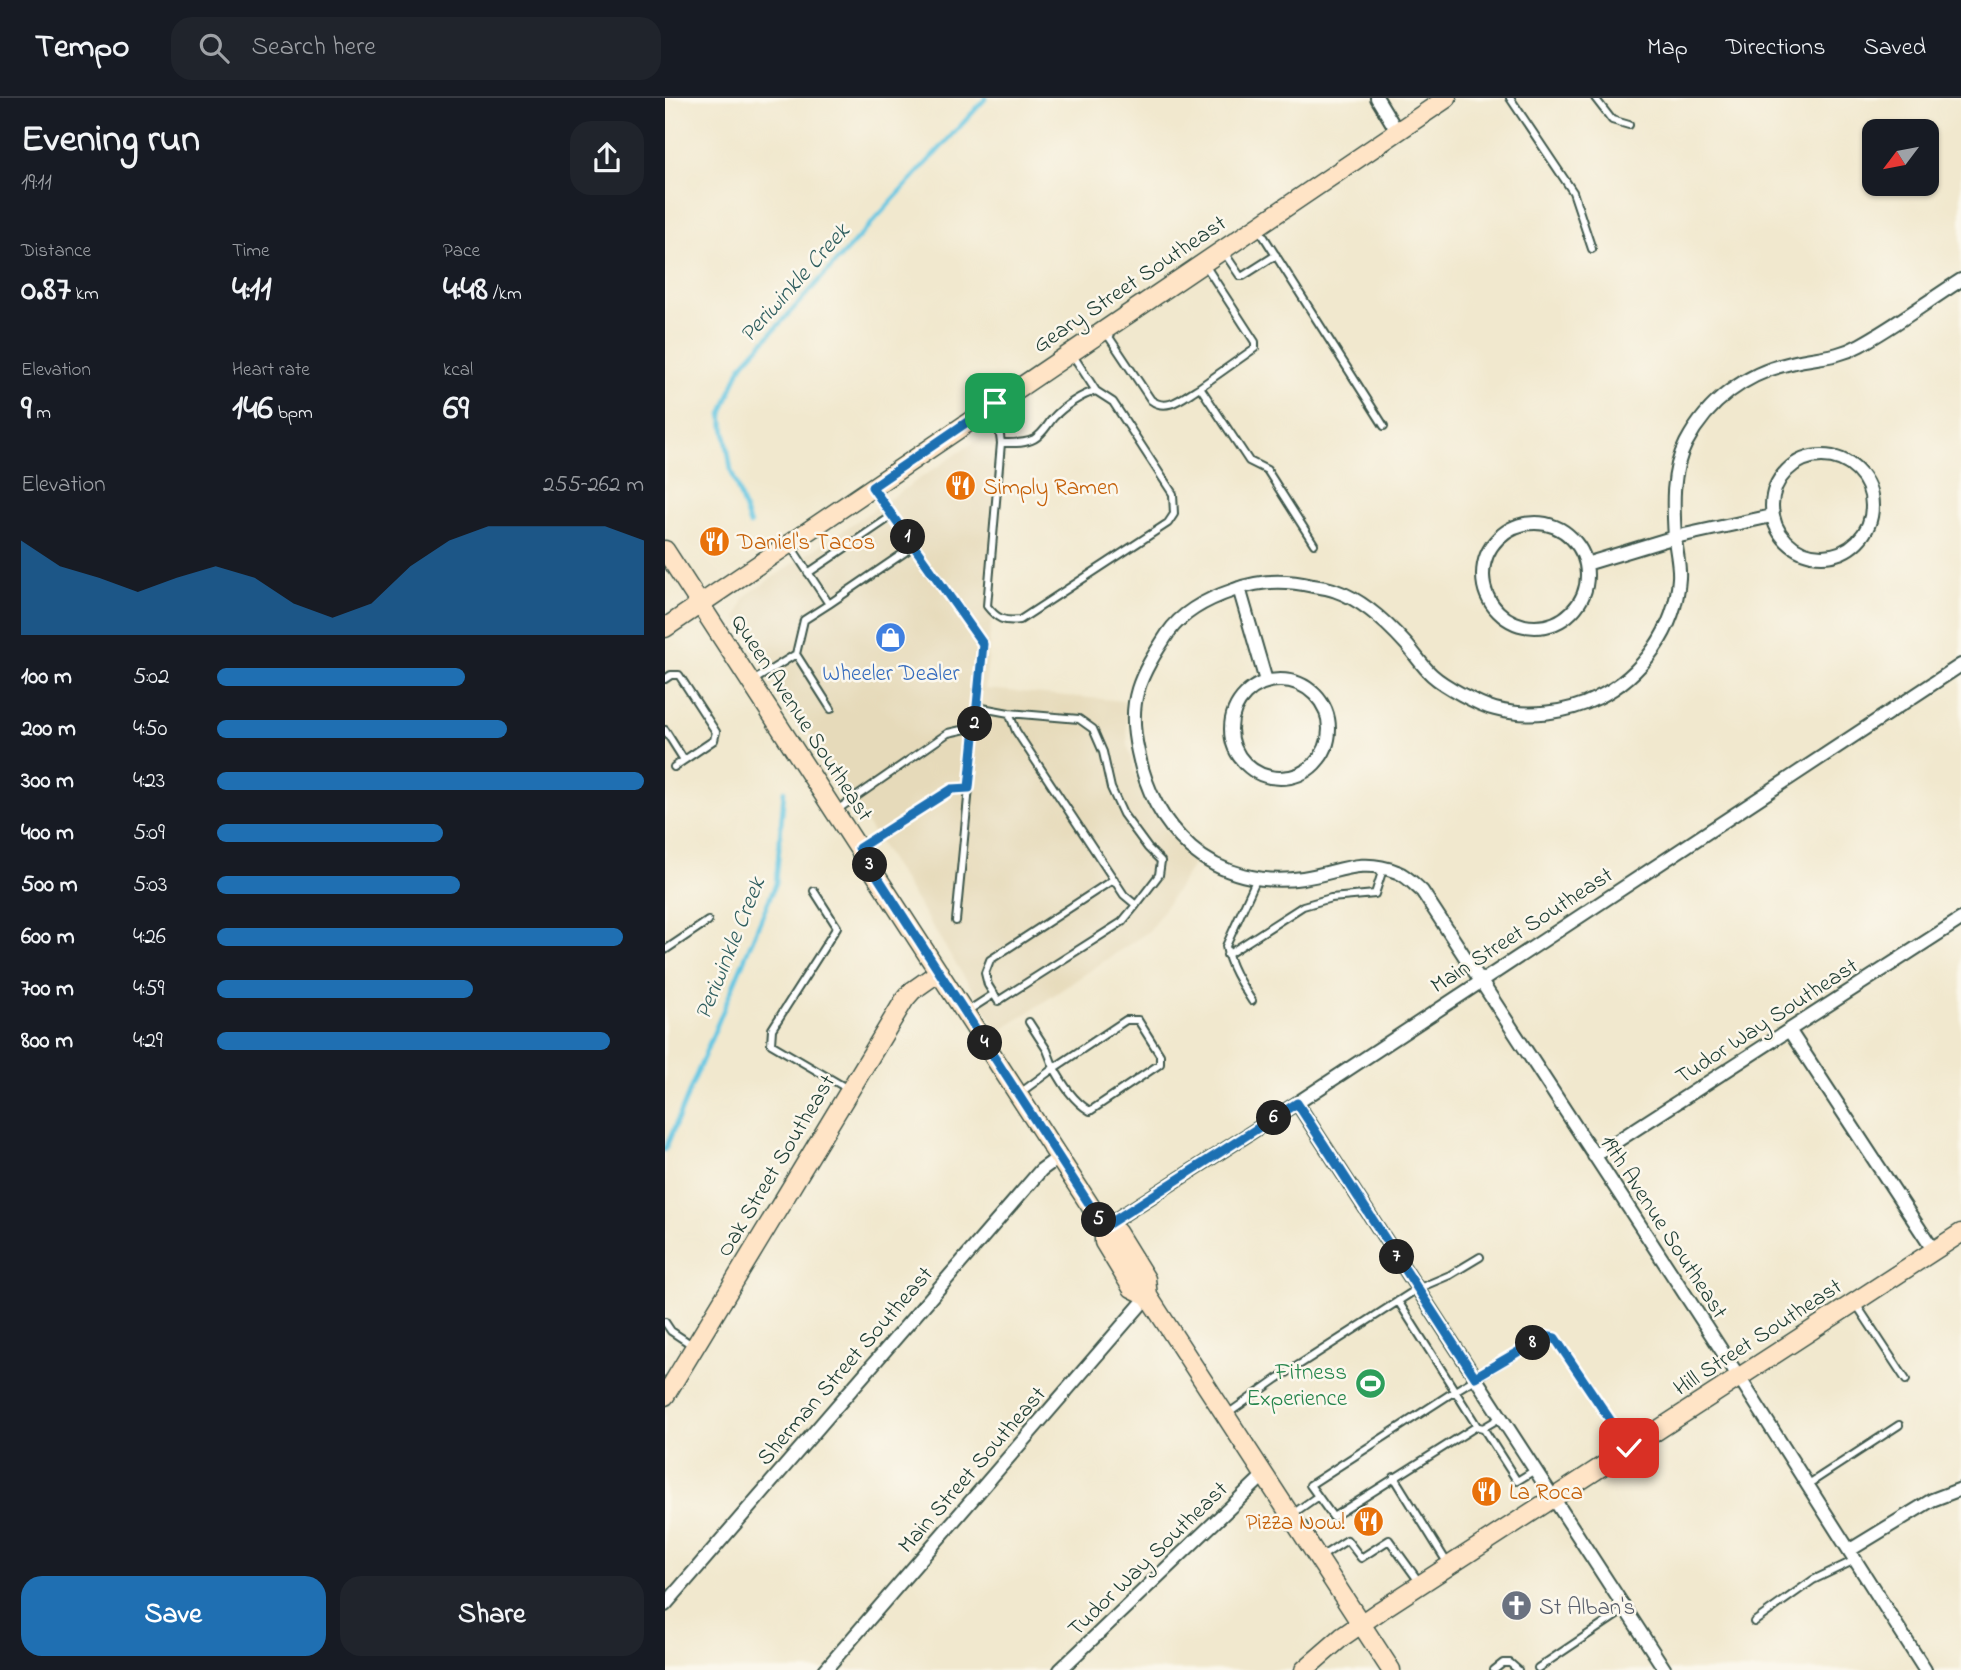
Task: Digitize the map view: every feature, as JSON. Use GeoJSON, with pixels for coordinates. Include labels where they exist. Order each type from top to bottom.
{"type":"FeatureCollection","features":[{"type":"Feature","properties":{"kind":"main road","name":"Geary Street Southeast"},"geometry":{"type":"LineString","coordinates":[[665,628],[1447,98]]}},
{"type":"Feature","properties":{"kind":"main road","name":"Queen Avenue Southeast"},"geometry":{"type":"LineString","coordinates":[[665,550],[1104,1227],[1104,1242],[1132,1288],[1148,1296],[1391,1670]]}},
{"type":"Feature","properties":{"kind":"main road","name":"Oak Street Southeast"},"geometry":{"type":"LineString","coordinates":[[665,1396],[905,999],[939,972]]}},
{"type":"Feature","properties":{"kind":"main road","name":"Hill Street Southeast"},"geometry":{"type":"LineString","coordinates":[[1304,1670],[1361,1624],[1420,1584],[1961,1233]]}},
{"type":"Feature","properties":{"kind":"street"},"geometry":{"type":"LineString","coordinates":[[1377,98],[1397,131]]}},
{"type":"Feature","properties":{"kind":"street"},"geometry":{"type":"LineString","coordinates":[[1383,869],[1355,864],[1306,878],[1257,878],[1224,870],[1194,851],[1165,823],[1144,780],[1132,725],[1135,697],[1147,665],[1173,626],[1205,601],[1239,588],[1259,582],[1297,582],[1339,591],[1372,611],[1405,642],[1434,677],[1494,709],[1524,713],[1554,711],[1582,705],[1629,678],[1647,659],[1664,632],[1673,610],[1679,576],[1674,480],[1684,447],[1699,421],[1722,396],[1756,374],[1793,362],[1833,357],[1860,345],[1961,280]]}},
{"type":"Feature","properties":{"kind":"street"},"geometry":{"type":"LineString","coordinates":[[1812,457],[1832,457],[1850,464],[1864,478],[1871,496],[1871,516],[1864,534],[1850,548],[1832,556],[1812,556],[1794,548],[1780,534],[1772,516],[1772,496],[1780,478],[1794,464],[1812,457]]}},
{"type":"Feature","properties":{"kind":"street"},"geometry":{"type":"LineString","coordinates":[[1586,564],[1675,537],[1772,516]]}},
{"type":"Feature","properties":{"kind":"street"},"geometry":{"type":"LineString","coordinates":[[1529,522],[1549,523],[1568,532],[1581,548],[1586,564],[1587,584],[1578,607],[1563,621],[1543,627],[1523,626],[1504,617],[1490,601],[1483,582],[1485,561],[1494,542],[1509,529],[1529,522]]}},
{"type":"Feature","properties":{"kind":"street"},"geometry":{"type":"LineString","coordinates":[[1239,588],[1266,681]]}},
{"type":"Feature","properties":{"kind":"street","name":"Main Street Southeast"},"geometry":{"type":"LineString","coordinates":[[1104,1227],[1297,1103],[1961,665]]}},
{"type":"Feature","properties":{"kind":"street"},"geometry":{"type":"LineString","coordinates":[[1288,679],[1309,688],[1324,705],[1327,715],[1330,726],[1326,748],[1313,766],[1294,777],[1272,779],[1251,770],[1236,753],[1230,732],[1233,710],[1246,691],[1266,681],[1288,679]]}},
{"type":"Feature","properties":{"kind":"street","name":"19th Avenue Southeast"},"geometry":{"type":"LineString","coordinates":[[1383,869],[1399,872],[1422,891],[1739,1377],[1925,1670]]}},
{"type":"Feature","properties":{"kind":"street","name":"Tudor Way Southeast"},"geometry":{"type":"LineString","coordinates":[[1594,1156],[1961,919]]}},
{"type":"Feature","properties":{"kind":"street"},"geometry":{"type":"LineString","coordinates":[[1789,1030],[1934,1251]]}},
{"type":"Feature","properties":{"kind":"street"},"geometry":{"type":"LineString","coordinates":[[1297,1103],[1665,1670]]}},
{"type":"Feature","properties":{"kind":"street","name":"Sherman Street Southeast"},"geometry":{"type":"LineString","coordinates":[[665,1605],[1032,1180],[1059,1157]]}},
{"type":"Feature","properties":{"kind":"street","name":"Main Street Southeast"},"geometry":{"type":"LineString","coordinates":[[825,1670],[1148,1296]]}},
{"type":"Feature","properties":{"kind":"street","name":"Tudor Way Southeast"},"geometry":{"type":"LineString","coordinates":[[1060,1670],[1263,1476]]}},
{"type":"Feature","properties":{"kind":"street"},"geometry":{"type":"LineString","coordinates":[[1853,1555],[1932,1500],[1961,1489]]}},
{"type":"Feature","properties":{"kind":"lane"},"geometry":{"type":"LineString","coordinates":[[1510,98],[1573,192],[1591,249]]}},
{"type":"Feature","properties":{"kind":"lane"},"geometry":{"type":"LineString","coordinates":[[1595,98],[1612,120],[1629,125]]}},
{"type":"Feature","properties":{"kind":"lane"},"geometry":{"type":"LineString","coordinates":[[1257,226],[1384,426]]}},
{"type":"Feature","properties":{"kind":"lane"},"geometry":{"type":"LineString","coordinates":[[1222,250],[1240,276],[1276,255]]}},
{"type":"Feature","properties":{"kind":"lane"},"geometry":{"type":"LineString","coordinates":[[1104,329],[1151,400],[1158,406],[1167,406],[1200,387],[1255,348],[1255,342],[1203,262]]}},
{"type":"Feature","properties":{"kind":"lane"},"geometry":{"type":"LineString","coordinates":[[995,403],[1001,443],[987,606],[995,617],[1007,621],[1020,620],[1168,523],[1174,514],[1173,494],[1113,402],[1096,391],[1071,352]]}},
{"type":"Feature","properties":{"kind":"lane"},"geometry":{"type":"LineString","coordinates":[[1200,387],[1249,461],[1267,470],[1314,544]]}},
{"type":"Feature","properties":{"kind":"lane"},"geometry":{"type":"LineString","coordinates":[[1001,443],[1034,439],[1045,431],[1054,418],[1088,393],[1096,391]]}},
{"type":"Feature","properties":{"kind":"lane"},"geometry":{"type":"LineString","coordinates":[[872,487],[983,644],[956,921]]}},
{"type":"Feature","properties":{"kind":"lane"},"geometry":{"type":"LineString","coordinates":[[808,573],[892,516]]}},
{"type":"Feature","properties":{"kind":"lane"},"geometry":{"type":"LineString","coordinates":[[789,543],[829,604]]}},
{"type":"Feature","properties":{"kind":"lane"},"geometry":{"type":"LineString","coordinates":[[751,682],[796,653],[804,620],[914,546]]}},
{"type":"Feature","properties":{"kind":"lane"},"geometry":{"type":"LineString","coordinates":[[796,653],[831,709]]}},
{"type":"Feature","properties":{"kind":"lane"},"geometry":{"type":"LineString","coordinates":[[665,678],[679,675],[716,732],[714,740],[674,766]]}},
{"type":"Feature","properties":{"kind":"lane"},"geometry":{"type":"LineString","coordinates":[[977,707],[1009,713],[1079,719],[1093,729],[1103,752],[1111,788],[1123,814],[1161,861],[1159,875],[1122,922],[998,1001],[985,973],[990,960],[1114,879]]}},
{"type":"Feature","properties":{"kind":"lane"},"geometry":{"type":"LineString","coordinates":[[1009,713],[1016,731],[1124,895],[1136,905]]}},
{"type":"Feature","properties":{"kind":"lane"},"geometry":{"type":"LineString","coordinates":[[835,811],[948,733],[975,727]]}},
{"type":"Feature","properties":{"kind":"lane"},"geometry":{"type":"LineString","coordinates":[[665,730],[684,760]]}},
{"type":"Feature","properties":{"kind":"lane"},"geometry":{"type":"LineString","coordinates":[[859,848],[952,789],[969,788]]}},
{"type":"Feature","properties":{"kind":"lane"},"geometry":{"type":"LineString","coordinates":[[1227,955],[1303,906],[1343,896],[1375,894],[1383,869]]}},
{"type":"Feature","properties":{"kind":"lane"},"geometry":{"type":"LineString","coordinates":[[1252,1001],[1227,955],[1226,946],[1257,878]]}},
{"type":"Feature","properties":{"kind":"lane"},"geometry":{"type":"LineString","coordinates":[[814,891],[837,927],[772,1029],[771,1044],[850,1090]]}},
{"type":"Feature","properties":{"kind":"lane"},"geometry":{"type":"LineString","coordinates":[[665,950],[708,921]]}},
{"type":"Feature","properties":{"kind":"lane"},"geometry":{"type":"LineString","coordinates":[[965,1012],[994,994]]}},
{"type":"Feature","properties":{"kind":"lane"},"geometry":{"type":"LineString","coordinates":[[1018,1094],[1054,1068],[1126,1020],[1138,1020],[1160,1055],[1160,1064],[1090,1111],[1081,1106],[1062,1083],[1054,1068],[1047,1051],[1029,1022]]}},
{"type":"Feature","properties":{"kind":"lane"},"geometry":{"type":"LineString","coordinates":[[1225,1416],[1417,1289],[1450,1275],[1480,1257]]}},
{"type":"Feature","properties":{"kind":"lane"},"geometry":{"type":"LineString","coordinates":[[1398,1301],[1517,1481],[1535,1470]]}},
{"type":"Feature","properties":{"kind":"lane"},"geometry":{"type":"LineString","coordinates":[[1855,1302],[1906,1380]]}},
{"type":"Feature","properties":{"kind":"lane"},"geometry":{"type":"LineString","coordinates":[[665,1321],[671,1331],[694,1346]]}},
{"type":"Feature","properties":{"kind":"lane"},"geometry":{"type":"LineString","coordinates":[[1501,1418],[1480,1427],[1394,1477],[1333,1517],[1310,1485],[1475,1377],[1545,1336],[1555,1338],[1629,1448]]}},
{"type":"Feature","properties":{"kind":"lane"},"geometry":{"type":"LineString","coordinates":[[1807,1485],[1899,1424]]}},
{"type":"Feature","properties":{"kind":"lane"},"geometry":{"type":"LineString","coordinates":[[1394,1477],[1449,1565]]}},
{"type":"Feature","properties":{"kind":"lane"},"geometry":{"type":"LineString","coordinates":[[1290,1516],[1318,1496]]}},
{"type":"Feature","properties":{"kind":"lane"},"geometry":{"type":"LineString","coordinates":[[1318,1559],[1347,1540],[1361,1558],[1389,1540],[1420,1584]]}},
{"type":"Feature","properties":{"kind":"lane"},"geometry":{"type":"LineString","coordinates":[[1754,1622],[1853,1555]]}},
{"type":"Feature","properties":{"kind":"lane"},"geometry":{"type":"LineString","coordinates":[[1538,1668],[1626,1609]]}},
{"type":"Feature","properties":{"kind":"lane"},"geometry":{"type":"LineString","coordinates":[[1494,1670],[1503,1663],[1510,1663],[1518,1670]]}},
{"type":"Feature","properties":{"kind":"shaded area"},"geometry":{"type":"Polygon","coordinates":[[[1010,418],[985,689],[1125,701],[1128,746],[1140,788],[1164,828],[1195,862],[1149,931],[999,1032],[737,618],[745,596],[1010,418]]]}},
{"type":"Feature","properties":{"kind":"waterway","name":"Periwinkle Creek"},"geometry":{"type":"LineString","coordinates":[[750,525],[731,470],[722,414],[741,366],[986,98]]}},
{"type":"Feature","properties":{"kind":"waterway","name":"Periwinkle Creek"},"geometry":{"type":"LineString","coordinates":[[665,1150],[776,883],[784,791]]}},
{"type":"Feature","properties":{"kind":"place","name":"Simply Ramen"},"geometry":{"type":"Point","coordinates":[960,486]}},
{"type":"Feature","properties":{"kind":"place","name":"Daniel's Tacos"},"geometry":{"type":"Point","coordinates":[714,541]}},
{"type":"Feature","properties":{"kind":"place","name":"Wheeler Dealer"},"geometry":{"type":"Point","coordinates":[891,638]}},
{"type":"Feature","properties":{"kind":"place","name":"Fitness Experience"},"geometry":{"type":"Point","coordinates":[1370,1384]}},
{"type":"Feature","properties":{"kind":"place","name":"La Roca"},"geometry":{"type":"Point","coordinates":[1486,1491]}},
{"type":"Feature","properties":{"kind":"place","name":"Pizza Now!"},"geometry":{"type":"Point","coordinates":[1368,1521]}},
{"type":"Feature","properties":{"kind":"place","name":"St Alban's"},"geometry":{"type":"Point","coordinates":[1516,1606]}},
{"type":"Feature","properties":{"kind":"route"},"geometry":{"type":"LineString","coordinates":[[995,403],[872,487],[983,644],[969,788],[952,789],[859,848],[1104,1227],[1297,1103],[1475,1377],[1545,1336],[1555,1338],[1629,1448]]}}]}
